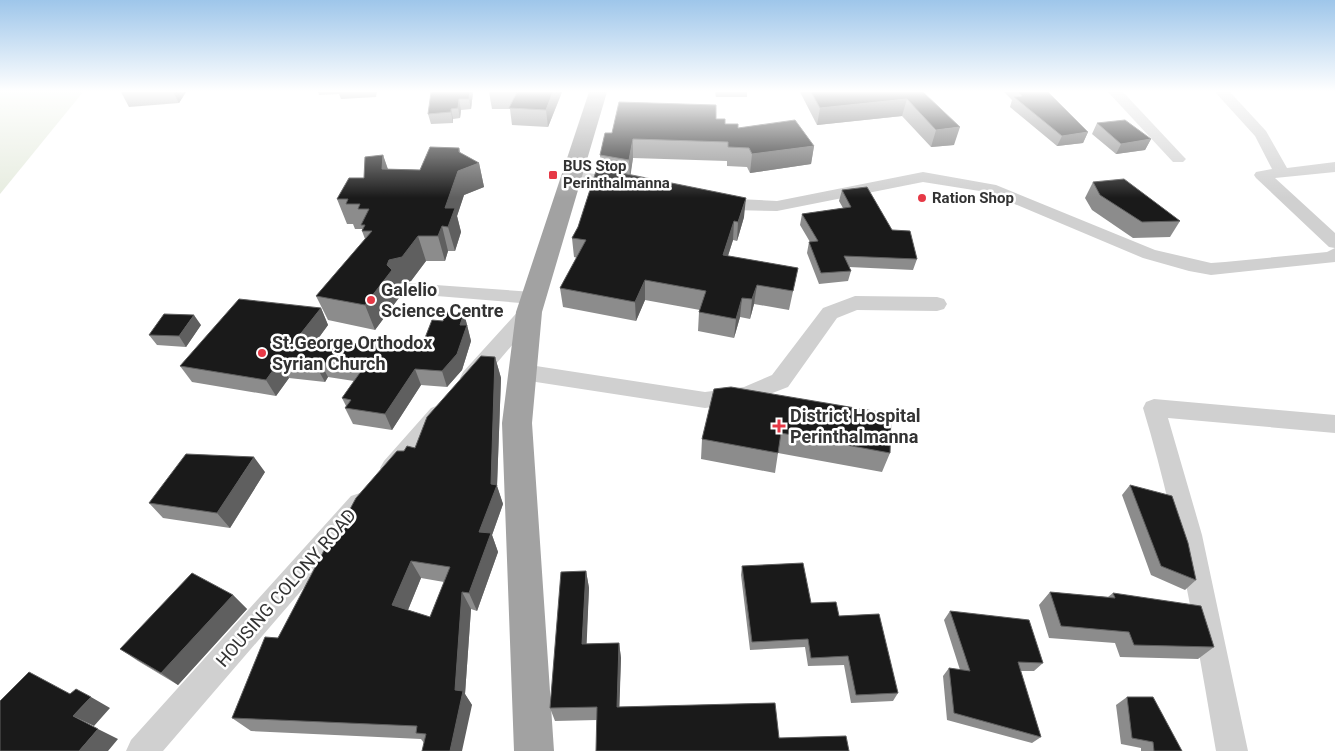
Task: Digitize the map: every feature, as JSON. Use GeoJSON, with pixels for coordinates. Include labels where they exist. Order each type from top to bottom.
{"type":"FeatureCollection","features":[{"type":"Feature","properties":{"kind":"highway"},"geometry":{"type":"LineString","coordinates":[[534,751],[518,424],[531,305],[587,127]]}},
{"type":"Feature","properties":{"kind":"street"},"geometry":{"type":"LineString","coordinates":[[1148,127],[1178,159]]}},
{"type":"Feature","properties":{"kind":"street"},"geometry":{"type":"LineString","coordinates":[[1254,127],[1260,134],[1282,173]]}},
{"type":"Feature","properties":{"kind":"street"},"geometry":{"type":"LineString","coordinates":[[1335,167],[1262,175],[1335,243]]}},
{"type":"Feature","properties":{"kind":"street"},"geometry":{"type":"LineString","coordinates":[[573,175],[639,188]]}},
{"type":"Feature","properties":{"kind":"street"},"geometry":{"type":"LineString","coordinates":[[704,200],[732,205],[777,206],[923,177],[990,188],[1149,254],[1189,265],[1211,269],[1225,268],[1334,257],[1335,254]]}},
{"type":"Feature","properties":{"kind":"street"},"geometry":{"type":"LineString","coordinates":[[407,289],[531,305]]}},
{"type":"Feature","properties":{"kind":"street"},"geometry":{"type":"LineString","coordinates":[[523,372],[705,400],[746,395],[780,381],[830,314],[855,303],[937,304]]}},
{"type":"Feature","properties":{"kind":"street","name":"HOUSING COLONY ROAD"},"geometry":{"type":"LineString","coordinates":[[142,751],[531,305]]}},
{"type":"Feature","properties":{"kind":"street"},"geometry":{"type":"LineString","coordinates":[[1232,751],[1204,599],[1170,454],[1154,408],[1335,424]]}},
{"type":"Feature","properties":{"kind":"shaded area"},"geometry":{"type":"Polygon","coordinates":[[[0,127],[54,127],[0,194],[0,127]]]}},
{"type":"Feature","properties":{"kind":"building"},"geometry":{"type":"Polygon","coordinates":[[[613,127],[800,127],[814,146],[752,154],[749,148],[728,147],[728,142],[633,139],[629,160],[600,155],[605,133],[612,133],[613,127]]]}},
{"type":"Feature","properties":{"kind":"building"},"geometry":{"type":"Polygon","coordinates":[[[933,127],[960,127],[936,130],[933,127]]]}},
{"type":"Feature","properties":{"kind":"building"},"geometry":{"type":"Polygon","coordinates":[[[1051,127],[1083,127],[1088,132],[1062,136],[1051,127]]]}},
{"type":"Feature","properties":{"kind":"building"},"geometry":{"type":"Polygon","coordinates":[[[1102,127],[1135,127],[1151,139],[1121,144],[1102,127]]]}},
{"type":"Feature","properties":{"kind":"building"},"geometry":{"type":"Polygon","coordinates":[[[430,147],[459,148],[459,152],[479,163],[458,171],[445,208],[455,208],[448,227],[442,226],[438,236],[418,236],[402,257],[389,260],[387,265],[392,270],[365,305],[316,296],[372,231],[362,231],[365,225],[361,225],[369,209],[358,209],[360,204],[346,204],[348,199],[337,199],[349,178],[364,178],[365,157],[383,155],[382,169],[420,170],[430,147]]]}},
{"type":"Feature","properties":{"kind":"building"},"geometry":{"type":"Polygon","coordinates":[[[597,168],[746,198],[738,222],[734,221],[723,255],[798,268],[793,291],[757,285],[752,299],[742,298],[736,319],[699,312],[706,291],[645,280],[635,302],[560,288],[586,240],[572,238],[578,227],[597,168]]]}},
{"type":"Feature","properties":{"kind":"building"},"geometry":{"type":"Polygon","coordinates":[[[1124,179],[1180,221],[1142,222],[1100,195],[1093,182],[1124,179]]]}},
{"type":"Feature","properties":{"kind":"building"},"geometry":{"type":"Polygon","coordinates":[[[867,187],[892,230],[910,231],[917,259],[844,256],[851,271],[821,273],[809,242],[818,241],[802,214],[851,207],[842,190],[867,187]]]}},
{"type":"Feature","properties":{"kind":"building"},"geometry":{"type":"Polygon","coordinates":[[[239,299],[321,308],[298,337],[375,346],[379,339],[423,343],[432,320],[443,321],[446,312],[464,313],[460,325],[467,325],[457,354],[442,371],[415,369],[385,414],[345,408],[351,400],[342,398],[364,367],[320,362],[316,366],[279,362],[266,380],[180,366],[239,299]]]}},
{"type":"Feature","properties":{"kind":"building"},"geometry":{"type":"Polygon","coordinates":[[[164,314],[194,315],[179,336],[149,335],[164,314]]]}},
{"type":"Feature","properties":{"kind":"building"},"geometry":{"type":"Polygon","coordinates":[[[481,356],[495,357],[491,484],[497,485],[479,532],[491,533],[469,593],[462,592],[455,690],[463,691],[450,751],[422,751],[426,734],[416,733],[417,726],[232,718],[265,637],[278,638],[330,539],[334,539],[356,498],[397,451],[404,451],[407,446],[415,448],[427,417],[481,356]],[[411,561],[392,605],[430,617],[450,567],[411,561]]]}},
{"type":"Feature","properties":{"kind":"building"},"geometry":{"type":"Polygon","coordinates":[[[731,387],[891,414],[890,453],[781,433],[778,453],[702,439],[714,389],[731,387]]]}},
{"type":"Feature","properties":{"kind":"building"},"geometry":{"type":"Polygon","coordinates":[[[186,454],[254,457],[217,513],[149,503],[186,454]]]}},
{"type":"Feature","properties":{"kind":"building"},"geometry":{"type":"Polygon","coordinates":[[[1130,485],[1172,496],[1188,543],[1196,580],[1161,566],[1130,485]]]}},
{"type":"Feature","properties":{"kind":"building"},"geometry":{"type":"Polygon","coordinates":[[[803,563],[811,603],[836,602],[839,616],[879,614],[898,693],[856,695],[848,656],[811,658],[808,639],[752,642],[742,566],[803,563]]]}},
{"type":"Feature","properties":{"kind":"building"},"geometry":{"type":"Polygon","coordinates":[[[586,571],[582,644],[619,643],[617,707],[775,703],[779,738],[846,736],[849,751],[596,751],[597,707],[550,708],[561,572],[586,571]]]}},
{"type":"Feature","properties":{"kind":"building"},"geometry":{"type":"Polygon","coordinates":[[[192,573],[233,595],[161,673],[120,649],[192,573]]]}},
{"type":"Feature","properties":{"kind":"building"},"geometry":{"type":"Polygon","coordinates":[[[1050,592],[1115,598],[1113,593],[1201,606],[1214,647],[1134,645],[1129,632],[1061,626],[1050,592]]]}},
{"type":"Feature","properties":{"kind":"building"},"geometry":{"type":"Polygon","coordinates":[[[950,611],[1029,620],[1043,663],[1018,662],[1041,737],[954,713],[949,668],[970,671],[950,611]]]}},
{"type":"Feature","properties":{"kind":"building"},"geometry":{"type":"Polygon","coordinates":[[[29,672],[70,694],[76,689],[91,697],[73,716],[98,729],[79,751],[0,751],[0,701],[29,672]]]}},
{"type":"Feature","properties":{"kind":"building"},"geometry":{"type":"Polygon","coordinates":[[[1127,697],[1153,697],[1182,751],[1154,751],[1153,742],[1132,738],[1127,697]]]}},
{"type":"Feature","properties":{"kind":"place","name":"BUS Stop Perinthalmanna"},"geometry":{"type":"Point","coordinates":[553,175]}},
{"type":"Feature","properties":{"kind":"place","name":"Ration Shop"},"geometry":{"type":"Point","coordinates":[922,198]}},
{"type":"Feature","properties":{"kind":"place","name":"Galelio Science Centre"},"geometry":{"type":"Point","coordinates":[371,300]}},
{"type":"Feature","properties":{"kind":"place","name":"St.George Orthodox Syrian Church"},"geometry":{"type":"Point","coordinates":[262,353]}},
{"type":"Feature","properties":{"kind":"place","name":"District Hospital Perinthalmanna"},"geometry":{"type":"Point","coordinates":[779,426]}}]}
